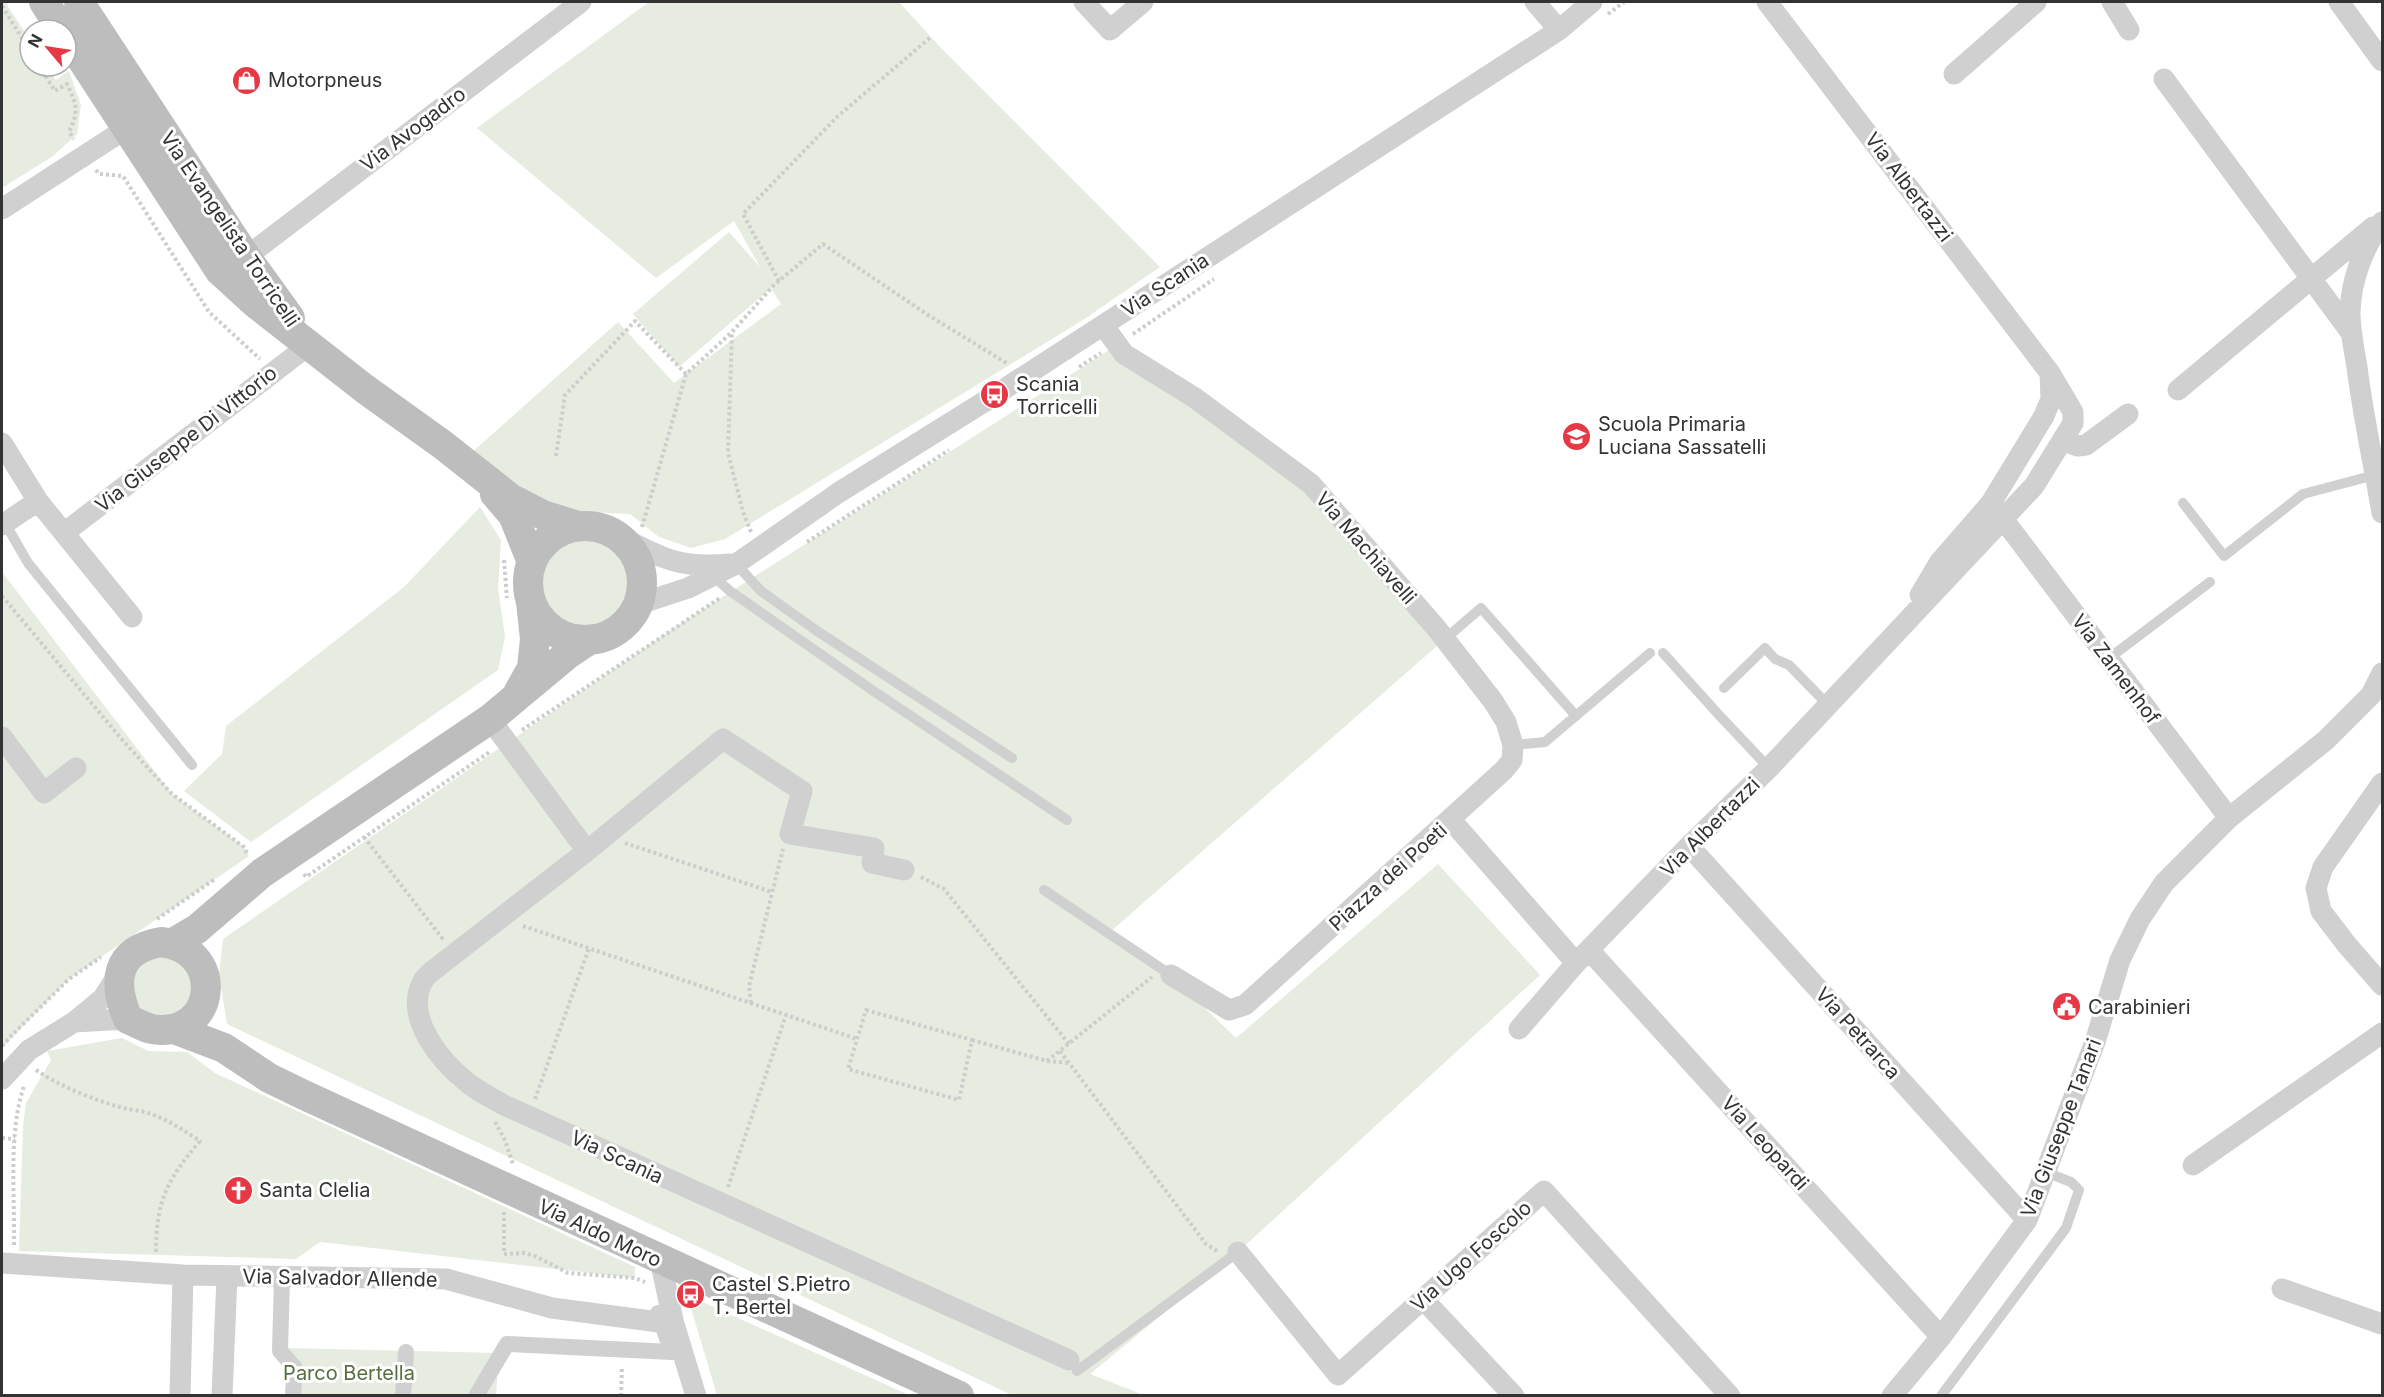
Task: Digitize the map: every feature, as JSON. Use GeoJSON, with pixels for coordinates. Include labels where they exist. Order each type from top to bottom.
{"type":"FeatureCollection","features":[{"type":"Feature","properties":{"kind":"main road"},"geometry":{"type":"LineString","coordinates":[[44,2],[55,18]]}},
{"type":"Feature","properties":{"kind":"main road","name":"Via Evangelista Torricelli"},"geometry":{"type":"LineString","coordinates":[[79,2],[139,121],[220,271],[255,303],[510,498],[543,515],[578,526]]}},
{"type":"Feature","properties":{"kind":"main road","name":"Via Evangelista Torricelli"},"geometry":{"type":"LineString","coordinates":[[78,49],[139,121],[246,257],[309,345]]}},
{"type":"Feature","properties":{"kind":"main road","name":"Via Evangelista Torricelli"},"geometry":{"type":"LineString","coordinates":[[477,474],[513,515],[518,559]]}},
{"type":"Feature","properties":{"kind":"main road"},"geometry":{"type":"LineString","coordinates":[[173,943],[197,929],[223,889],[292,852],[498,730],[532,668],[535,639],[520,603],[529,575],[518,559],[540,549],[550,538],[563,530],[578,526],[592,526],[606,529],[628,541],[640,566],[643,585],[639,604],[631,618],[619,629],[605,637],[589,640],[571,639],[554,631],[520,603]]}},
{"type":"Feature","properties":{"kind":"main road"},"geometry":{"type":"LineString","coordinates":[[514,701],[568,654],[589,640]]}},
{"type":"Feature","properties":{"kind":"main road"},"geometry":{"type":"LineString","coordinates":[[223,889],[211,941],[204,984],[198,1012],[187,1023],[174,1029],[161,1031],[149,1029],[128,1019],[118,992],[114,960],[155,943],[173,943],[186,949],[196,958],[204,984],[224,1048]]}},
{"type":"Feature","properties":{"kind":"main road","name":"Via Aldo Moro"},"geometry":{"type":"LineString","coordinates":[[174,1029],[224,1048],[269,1078],[504,1188],[959,1395]]}},
{"type":"Feature","properties":{"kind":"street","name":"Via Avogadro"},"geometry":{"type":"LineString","coordinates":[[246,257],[581,2]]}},
{"type":"Feature","properties":{"kind":"street"},"geometry":{"type":"LineString","coordinates":[[1084,2],[1110,30],[1143,2]]}},
{"type":"Feature","properties":{"kind":"street"},"geometry":{"type":"LineString","coordinates":[[1535,2],[1559,30]]}},
{"type":"Feature","properties":{"kind":"street","name":"Via Albertazzi"},"geometry":{"type":"LineString","coordinates":[[1767,2],[2050,372],[2073,412],[2073,423],[2064,441],[2034,486],[1997,512]]}},
{"type":"Feature","properties":{"kind":"street"},"geometry":{"type":"LineString","coordinates":[[1954,74],[2036,2]]}},
{"type":"Feature","properties":{"kind":"street"},"geometry":{"type":"LineString","coordinates":[[2112,2],[2129,30]]}},
{"type":"Feature","properties":{"kind":"street"},"geometry":{"type":"LineString","coordinates":[[2339,2],[2382,61]]}},
{"type":"Feature","properties":{"kind":"street","name":"Via Scania"},"geometry":{"type":"LineString","coordinates":[[736,564],[838,493],[1026,375],[1559,30],[1598,9]]}},
{"type":"Feature","properties":{"kind":"street"},"geometry":{"type":"LineString","coordinates":[[2163,79],[2352,334]]}},
{"type":"Feature","properties":{"kind":"street"},"geometry":{"type":"LineString","coordinates":[[2,209],[139,121]]}},
{"type":"Feature","properties":{"kind":"street"},"geometry":{"type":"LineString","coordinates":[[2178,390],[2382,220]]}},
{"type":"Feature","properties":{"kind":"street"},"geometry":{"type":"LineString","coordinates":[[2382,220],[2366,251],[2354,284],[2350,313],[2382,513]]}},
{"type":"Feature","properties":{"kind":"street","name":"Via Machiavelli"},"geometry":{"type":"LineString","coordinates":[[1102,325],[1124,354],[1194,398],[1311,484],[1445,639],[1493,701],[1506,722],[1513,745]]}},
{"type":"Feature","properties":{"kind":"street","name":"Via Giuseppe Di Vittorio"},"geometry":{"type":"LineString","coordinates":[[64,533],[309,345]]}},
{"type":"Feature","properties":{"kind":"street","name":"Via Albertazzi"},"geometry":{"type":"LineString","coordinates":[[1519,1029],[1583,956],[1689,846],[1769,768],[1902,626],[1997,512],[2051,399],[2050,372]]}},
{"type":"Feature","properties":{"kind":"street"},"geometry":{"type":"LineString","coordinates":[[2064,441],[2078,446],[2086,445],[2128,414]]}},
{"type":"Feature","properties":{"kind":"street"},"geometry":{"type":"LineString","coordinates":[[2,444],[38,501],[132,617]]}},
{"type":"Feature","properties":{"kind":"street"},"geometry":{"type":"LineString","coordinates":[[3,524],[38,501]]}},
{"type":"Feature","properties":{"kind":"street","name":"Via Zamenhof"},"geometry":{"type":"LineString","coordinates":[[1997,512],[2229,818]]}},
{"type":"Feature","properties":{"kind":"street"},"geometry":{"type":"LineString","coordinates":[[628,541],[663,558],[707,571]]}},
{"type":"Feature","properties":{"kind":"street"},"geometry":{"type":"LineString","coordinates":[[639,604],[688,588],[707,571],[736,564]]}},
{"type":"Feature","properties":{"kind":"street","name":"Via Giuseppe Tanari"},"geometry":{"type":"LineString","coordinates":[[1892,1395],[1941,1337],[2027,1220],[2095,1042],[2120,960],[2140,919],[2164,883],[2229,818],[2326,740],[2371,695],[2382,673]]}},
{"type":"Feature","properties":{"kind":"street"},"geometry":{"type":"LineString","coordinates":[[498,730],[587,851]]}},
{"type":"Feature","properties":{"kind":"street"},"geometry":{"type":"LineString","coordinates":[[2,738],[44,793],[76,768]]}},
{"type":"Feature","properties":{"kind":"street","name":"Via Scania"},"geometry":{"type":"LineString","coordinates":[[790,834],[802,791],[723,739],[587,851],[440,965],[424,980],[418,994],[417,1007],[423,1027],[435,1049],[449,1065],[468,1083],[504,1105],[1073,1366]]}},
{"type":"Feature","properties":{"kind":"street"},"geometry":{"type":"LineString","coordinates":[[1451,820],[1504,770],[1512,760],[1513,745]]}},
{"type":"Feature","properties":{"kind":"street"},"geometry":{"type":"LineString","coordinates":[[2382,783],[2323,867],[2316,888],[2321,911],[2382,985]]}},
{"type":"Feature","properties":{"kind":"street","name":"Piazza dei Poeti"},"geometry":{"type":"LineString","coordinates":[[1167,972],[1229,1010],[1245,1005],[1451,820],[1583,956]]}},
{"type":"Feature","properties":{"kind":"street"},"geometry":{"type":"LineString","coordinates":[[790,834],[874,848],[872,863],[903,870]]}},
{"type":"Feature","properties":{"kind":"street","name":"Via Petrarca"},"geometry":{"type":"LineString","coordinates":[[1689,846],[2027,1220]]}},
{"type":"Feature","properties":{"kind":"street","name":"Via Leopardi"},"geometry":{"type":"LineString","coordinates":[[1583,956],[1941,1337]]}},
{"type":"Feature","properties":{"kind":"street"},"geometry":{"type":"LineString","coordinates":[[2,1078],[32,1060],[103,998],[114,960]]}},
{"type":"Feature","properties":{"kind":"street"},"geometry":{"type":"LineString","coordinates":[[74,1022],[128,1019]]}},
{"type":"Feature","properties":{"kind":"street"},"geometry":{"type":"LineString","coordinates":[[2193,1165],[2382,1033]]}},
{"type":"Feature","properties":{"kind":"street","name":"Via Ugo Foscolo"},"geometry":{"type":"LineString","coordinates":[[1235,1254],[1338,1375],[1544,1191],[1730,1395]]}},
{"type":"Feature","properties":{"kind":"street"},"geometry":{"type":"LineString","coordinates":[[476,1395],[507,1344],[672,1352],[660,1260]]}},
{"type":"Feature","properties":{"kind":"street","name":"Via Salvador Allende"},"geometry":{"type":"LineString","coordinates":[[9,1263],[183,1275],[446,1279],[552,1308],[666,1317]]}},
{"type":"Feature","properties":{"kind":"street"},"geometry":{"type":"LineString","coordinates":[[688,1273],[666,1317],[696,1395]]}},
{"type":"Feature","properties":{"kind":"street"},"geometry":{"type":"LineString","coordinates":[[180,1395],[183,1275]]}},
{"type":"Feature","properties":{"kind":"street"},"geometry":{"type":"LineString","coordinates":[[222,1395],[227,1276]]}},
{"type":"Feature","properties":{"kind":"street"},"geometry":{"type":"LineString","coordinates":[[282,1277],[280,1351],[295,1368],[293,1395]]}},
{"type":"Feature","properties":{"kind":"street"},"geometry":{"type":"LineString","coordinates":[[2282,1289],[2382,1324]]}},
{"type":"Feature","properties":{"kind":"street"},"geometry":{"type":"LineString","coordinates":[[1424,1299],[1514,1395]]}},
{"type":"Feature","properties":{"kind":"street"},"geometry":{"type":"LineString","coordinates":[[403,1395],[406,1352]]}},
{"type":"Feature","properties":{"kind":"lane"},"geometry":{"type":"LineString","coordinates":[[2183,503],[2224,556],[2303,494],[2375,474]]}},
{"type":"Feature","properties":{"kind":"lane"},"geometry":{"type":"LineString","coordinates":[[3,524],[28,563],[192,765]]}},
{"type":"Feature","properties":{"kind":"lane"},"geometry":{"type":"LineString","coordinates":[[736,564],[761,591],[817,631],[1012,758]]}},
{"type":"Feature","properties":{"kind":"lane"},"geometry":{"type":"LineString","coordinates":[[707,571],[730,591],[872,690],[1067,820]]}},
{"type":"Feature","properties":{"kind":"lane"},"geometry":{"type":"LineString","coordinates":[[2108,659],[2210,582]]}},
{"type":"Feature","properties":{"kind":"lane"},"geometry":{"type":"LineString","coordinates":[[1445,639],[1481,608],[1576,716]]}},
{"type":"Feature","properties":{"kind":"lane"},"geometry":{"type":"LineString","coordinates":[[1724,688],[1765,648],[1775,659],[1790,665],[1828,705]]}},
{"type":"Feature","properties":{"kind":"lane"},"geometry":{"type":"LineString","coordinates":[[1513,745],[1545,742],[1650,653]]}},
{"type":"Feature","properties":{"kind":"lane"},"geometry":{"type":"LineString","coordinates":[[1663,653],[1769,768]]}},
{"type":"Feature","properties":{"kind":"lane"},"geometry":{"type":"LineString","coordinates":[[1044,890],[1167,972]]}},
{"type":"Feature","properties":{"kind":"lane"},"geometry":{"type":"LineString","coordinates":[[1941,1395],[2066,1228],[2079,1190],[2071,1182],[2045,1173]]}},
{"type":"Feature","properties":{"kind":"lane"},"geometry":{"type":"LineString","coordinates":[[1073,1366],[1235,1254]]}},
{"type":"Feature","properties":{"kind":"path"},"geometry":{"type":"LineString","coordinates":[[1598,9],[1624,2]]}},
{"type":"Feature","properties":{"kind":"path"},"geometry":{"type":"LineString","coordinates":[[2,6],[18,32]]}},
{"type":"Feature","properties":{"kind":"path"},"geometry":{"type":"LineString","coordinates":[[779,281],[743,214],[838,116],[931,37]]}},
{"type":"Feature","properties":{"kind":"path"},"geometry":{"type":"LineString","coordinates":[[47,78],[55,91],[67,84],[76,103],[76,118],[69,132],[99,174],[123,176],[209,312],[274,371]]}},
{"type":"Feature","properties":{"kind":"path"},"geometry":{"type":"LineString","coordinates":[[628,541],[686,374],[732,332],[779,281],[823,244],[928,315],[1026,375]]}},
{"type":"Feature","properties":{"kind":"path"},"geometry":{"type":"LineString","coordinates":[[1069,373],[1117,345],[1220,275]]}},
{"type":"Feature","properties":{"kind":"path"},"geometry":{"type":"LineString","coordinates":[[556,456],[565,395],[635,321],[686,374]]}},
{"type":"Feature","properties":{"kind":"path"},"geometry":{"type":"LineString","coordinates":[[732,332],[728,453],[743,512],[758,548]]}},
{"type":"Feature","properties":{"kind":"path"},"geometry":{"type":"LineString","coordinates":[[798,548],[951,448]]}},
{"type":"Feature","properties":{"kind":"path"},"geometry":{"type":"LineString","coordinates":[[518,559],[505,593],[520,603]]}},
{"type":"Feature","properties":{"kind":"path"},"geometry":{"type":"LineString","coordinates":[[306,877],[498,730],[730,591]]}},
{"type":"Feature","properties":{"kind":"path"},"geometry":{"type":"LineString","coordinates":[[2,596],[124,742],[172,794],[244,847],[249,856]]}},
{"type":"Feature","properties":{"kind":"path"},"geometry":{"type":"LineString","coordinates":[[751,1003],[749,986],[783,846],[790,834]]}},
{"type":"Feature","properties":{"kind":"path"},"geometry":{"type":"LineString","coordinates":[[605,836],[772,892]]}},
{"type":"Feature","properties":{"kind":"path"},"geometry":{"type":"LineString","coordinates":[[239,862],[257,851]]}},
{"type":"Feature","properties":{"kind":"path"},"geometry":{"type":"LineString","coordinates":[[903,870],[931,880],[944,889],[1069,1044]]}},
{"type":"Feature","properties":{"kind":"path"},"geometry":{"type":"LineString","coordinates":[[154,921],[223,889]]}},
{"type":"Feature","properties":{"kind":"path"},"geometry":{"type":"LineString","coordinates":[[523,926],[857,1039]]}},
{"type":"Feature","properties":{"kind":"path"},"geometry":{"type":"LineString","coordinates":[[529,1117],[589,948]]}},
{"type":"Feature","properties":{"kind":"path"},"geometry":{"type":"LineString","coordinates":[[14,1033],[69,979],[114,960]]}},
{"type":"Feature","properties":{"kind":"path"},"geometry":{"type":"LineString","coordinates":[[1047,1061],[1167,972]]}},
{"type":"Feature","properties":{"kind":"path"},"geometry":{"type":"LineString","coordinates":[[972,1040],[959,1100],[848,1069],[866,1010],[1047,1061],[1070,1063]]}},
{"type":"Feature","properties":{"kind":"path"},"geometry":{"type":"LineString","coordinates":[[722,1205],[786,1015]]}},
{"type":"Feature","properties":{"kind":"path"},"geometry":{"type":"LineString","coordinates":[[1060,1051],[1206,1244],[1210,1248],[1235,1254]]}},
{"type":"Feature","properties":{"kind":"path"},"geometry":{"type":"LineString","coordinates":[[31,1076],[32,1060]]}},
{"type":"Feature","properties":{"kind":"path"},"geometry":{"type":"LineString","coordinates":[[32,1060],[51,1080],[121,1107],[146,1112],[173,1123],[200,1141],[178,1166],[168,1183],[156,1223],[156,1258]]}},
{"type":"Feature","properties":{"kind":"path"},"geometry":{"type":"LineString","coordinates":[[9,1263],[18,1104],[26,1083]]}},
{"type":"Feature","properties":{"kind":"path"},"geometry":{"type":"LineString","coordinates":[[2,1138],[15,1139]]}},
{"type":"Feature","properties":{"kind":"path"},"geometry":{"type":"LineString","coordinates":[[504,1188],[504,1254],[524,1253],[535,1256],[568,1273],[635,1278]]}},
{"type":"Feature","properties":{"kind":"path"},"geometry":{"type":"LineString","coordinates":[[621,1395],[622,1350]]}},
{"type":"Feature","properties":{"kind":"green space"},"geometry":{"type":"Polygon","coordinates":[[[2,2],[5,2],[18,22],[18,78],[55,78],[56,80],[71,78],[81,105],[77,134],[53,156],[2,188],[2,2]]]}},
{"type":"Feature","properties":{"kind":"green space"},"geometry":{"type":"Polygon","coordinates":[[[649,2],[899,2],[942,49],[1160,267],[1083,320],[725,539],[691,548],[659,537],[630,514],[547,510],[460,463],[618,322],[674,383],[781,304],[771,288],[679,367],[633,314],[729,232],[760,267],[734,221],[656,278],[477,128],[649,2]]]}},
{"type":"Feature","properties":{"kind":"green space"},"geometry":{"type":"Polygon","coordinates":[[[1117,345],[1311,484],[1445,639],[1110,932],[1171,975],[1236,1038],[1438,864],[1540,975],[1238,1252],[1090,1374],[1144,1395],[1014,1396],[227,1024],[219,975],[223,939],[674,628],[1117,345]]]}},
{"type":"Feature","properties":{"kind":"green space"},"geometry":{"type":"Polygon","coordinates":[[[480,507],[501,540],[498,588],[505,637],[498,670],[251,842],[184,791],[222,754],[226,726],[404,587],[480,507]]]}},
{"type":"Feature","properties":{"kind":"green space"},"geometry":{"type":"Polygon","coordinates":[[[586,536],[604,539],[619,549],[629,564],[632,582],[629,600],[619,615],[604,625],[586,628],[568,625],[553,615],[543,600],[540,582],[543,564],[553,549],[568,539],[586,536]]]}},
{"type":"Feature","properties":{"kind":"green space"},"geometry":{"type":"Polygon","coordinates":[[[2,572],[172,794],[244,847],[249,856],[69,979],[2,1048],[2,572]]]}},
{"type":"Feature","properties":{"kind":"green space"},"geometry":{"type":"Polygon","coordinates":[[[147,956],[179,958],[195,987],[180,1017],[137,1013],[127,982],[147,956]]]}},
{"type":"Feature","properties":{"kind":"green space"},"geometry":{"type":"Polygon","coordinates":[[[122,1038],[148,1051],[187,1052],[215,1073],[635,1267],[635,1278],[320,1242],[296,1259],[19,1251],[23,1126],[26,1103],[51,1060],[47,1051],[122,1038]]]}},
{"type":"Feature","properties":{"kind":"green space"},"geometry":{"type":"Polygon","coordinates":[[[696,1299],[909,1395],[717,1395],[690,1305],[696,1299]]]}},
{"type":"Feature","properties":{"kind":"green space","name":"Parco Bertella"},"geometry":{"type":"Polygon","coordinates":[[[286,1348],[499,1353],[496,1395],[285,1396],[286,1348]]]}},
{"type":"Feature","properties":{"kind":"place","name":"Motorpneus"},"geometry":{"type":"Point","coordinates":[247,80]}},
{"type":"Feature","properties":{"kind":"place","name":"Scania Torricelli"},"geometry":{"type":"Point","coordinates":[995,395]}},
{"type":"Feature","properties":{"kind":"place","name":"Scuola Primaria Luciana Sassatelli"},"geometry":{"type":"Point","coordinates":[1577,436]}},
{"type":"Feature","properties":{"kind":"place","name":"Carabinieri"},"geometry":{"type":"Point","coordinates":[2067,1007]}},
{"type":"Feature","properties":{"kind":"place","name":"Santa Clelia"},"geometry":{"type":"Point","coordinates":[238,1190]}},
{"type":"Feature","properties":{"kind":"place","name":"Castel S.Pietro T. Bertel"},"geometry":{"type":"Point","coordinates":[691,1295]}}]}
